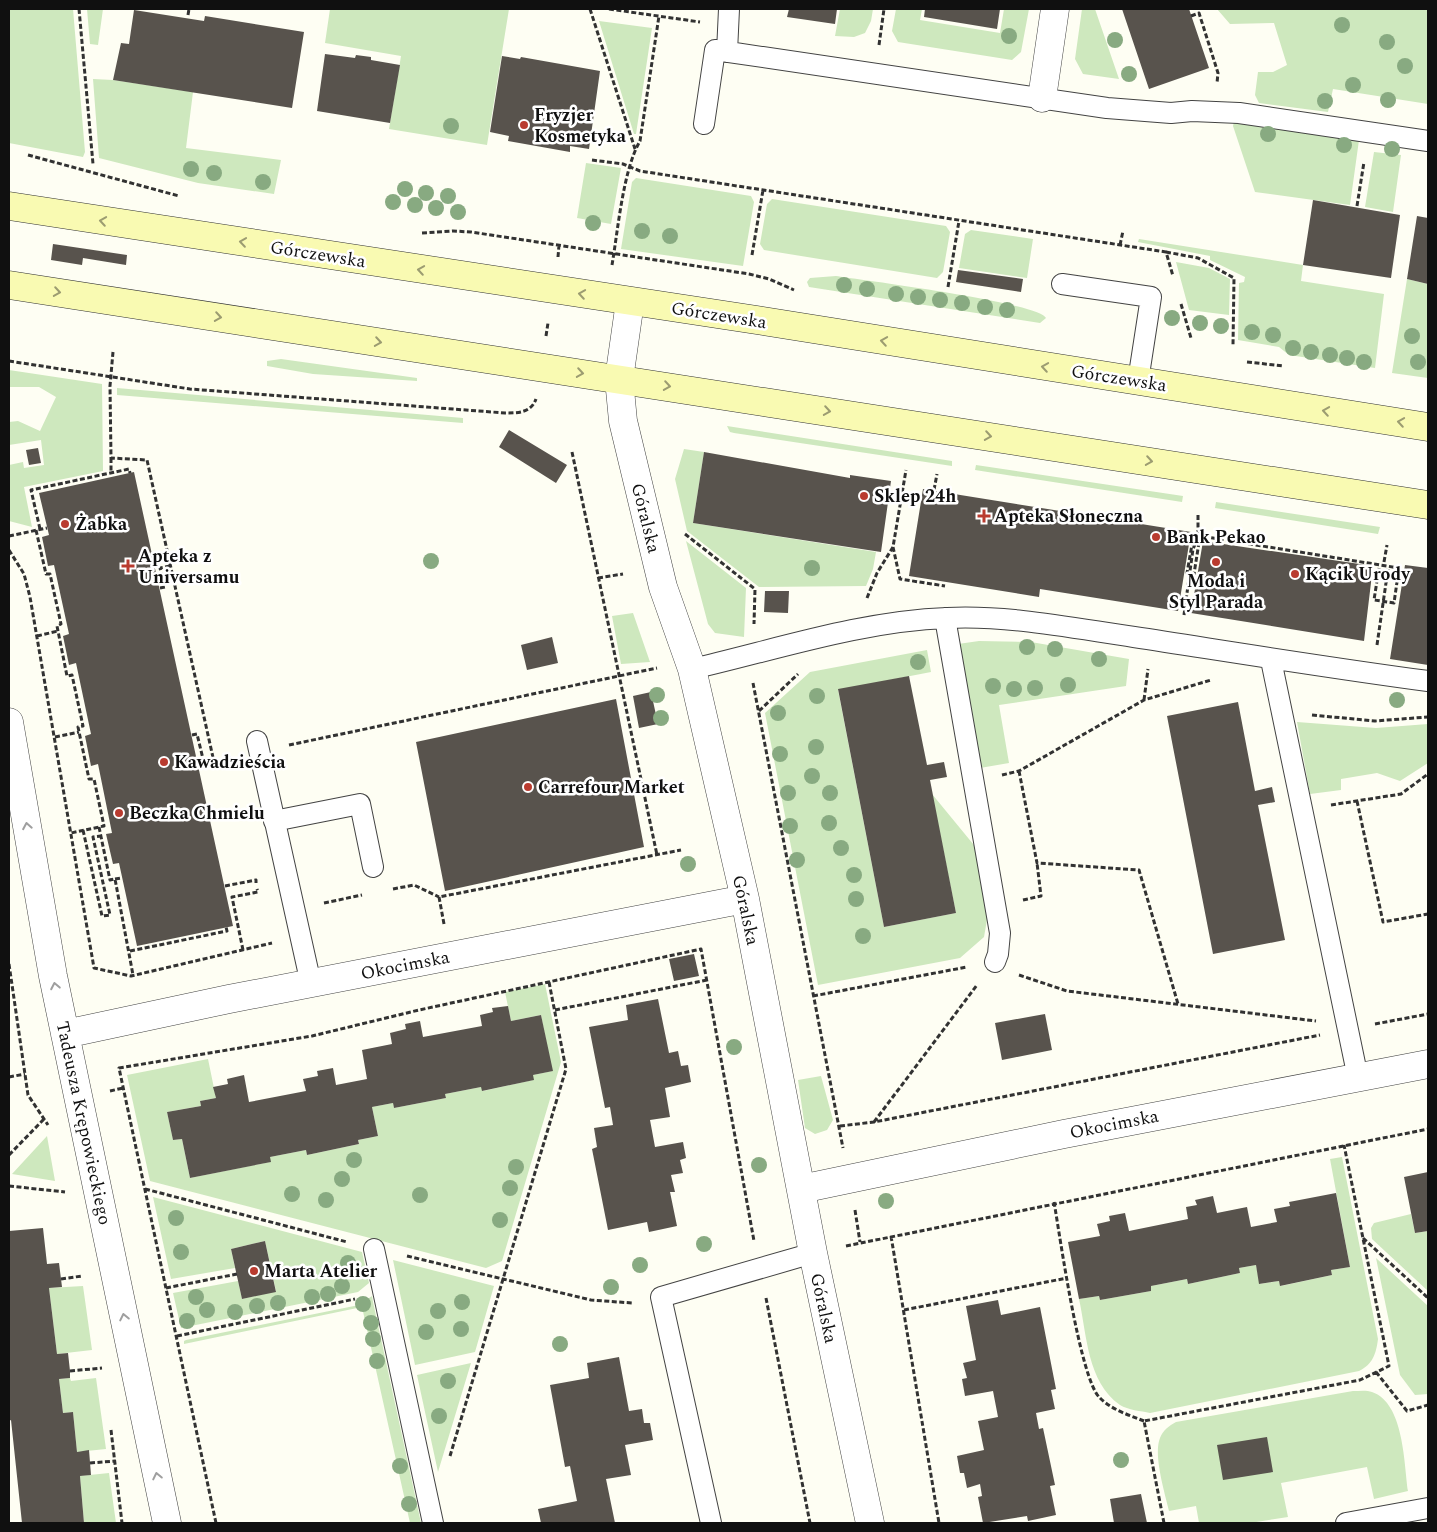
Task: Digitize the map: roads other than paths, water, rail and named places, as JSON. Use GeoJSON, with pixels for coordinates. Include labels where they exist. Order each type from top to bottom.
{"type":"FeatureCollection","features":[{"type":"Feature","properties":{"kind":"main road","name":"Górczewska"},"geometry":{"type":"LineString","coordinates":[[9,206],[1428,427]]}},
{"type":"Feature","properties":{"kind":"main road"},"geometry":{"type":"LineString","coordinates":[[9,284],[1428,505]]}},
{"type":"Feature","properties":{"kind":"street"},"geometry":{"type":"LineString","coordinates":[[1042,98],[1054,9]]}},
{"type":"Feature","properties":{"kind":"street","name":"Góralska"},"geometry":{"type":"LineString","coordinates":[[630,302],[619,379],[623,421],[661,578],[692,669],[745,899],[800,1189],[870,1523]]}},
{"type":"Feature","properties":{"kind":"street","name":"Tadeusza Krępowieckiego"},"geometry":{"type":"LineString","coordinates":[[9,722],[64,1034],[168,1523]]}},
{"type":"Feature","properties":{"kind":"street","name":"Okocimska"},"geometry":{"type":"LineString","coordinates":[[64,1034],[745,899]]}},
{"type":"Feature","properties":{"kind":"street","name":"Okocimska"},"geometry":{"type":"LineString","coordinates":[[800,1189],[849,1177],[1428,1064]]}},
{"type":"Feature","properties":{"kind":"lane"},"geometry":{"type":"LineString","coordinates":[[727,52],[729,9]]}},
{"type":"Feature","properties":{"kind":"lane"},"geometry":{"type":"LineString","coordinates":[[704,124],[715,50],[1138,112],[1213,111],[1428,141]]}},
{"type":"Feature","properties":{"kind":"lane"},"geometry":{"type":"LineString","coordinates":[[1062,284],[1151,297],[1138,381]]}},
{"type":"Feature","properties":{"kind":"lane"},"geometry":{"type":"LineString","coordinates":[[944,618],[1000,933],[998,954],[995,962]]}},
{"type":"Feature","properties":{"kind":"lane"},"geometry":{"type":"LineString","coordinates":[[692,669],[854,631],[944,618],[1008,619],[1180,644],[1271,660],[1428,681]]}},
{"type":"Feature","properties":{"kind":"lane"},"geometry":{"type":"LineString","coordinates":[[1271,660],[1358,1078]]}},
{"type":"Feature","properties":{"kind":"lane"},"geometry":{"type":"LineString","coordinates":[[258,746],[311,984]]}},
{"type":"Feature","properties":{"kind":"lane"},"geometry":{"type":"LineString","coordinates":[[274,821],[360,804],[373,867]]}},
{"type":"Feature","properties":{"kind":"lane"},"geometry":{"type":"LineString","coordinates":[[374,1249],[433,1523]]}},
{"type":"Feature","properties":{"kind":"lane"},"geometry":{"type":"LineString","coordinates":[[711,1523],[661,1297],[813,1253]]}},
{"type":"Feature","properties":{"kind":"lane"},"geometry":{"type":"LineString","coordinates":[[1346,1523],[1385,1520],[1428,1508]]}},
{"type":"Feature","properties":{"kind":"place","name":"Fryzjer Kosmetyka"},"geometry":{"type":"Point","coordinates":[524,125]}},
{"type":"Feature","properties":{"kind":"place","name":"Sklep 24h"},"geometry":{"type":"Point","coordinates":[864,496]}},
{"type":"Feature","properties":{"kind":"place","name":"Apteka Słoneczna"},"geometry":{"type":"Point","coordinates":[984,516]}},
{"type":"Feature","properties":{"kind":"place","name":"Żabka"},"geometry":{"type":"Point","coordinates":[65,524]}},
{"type":"Feature","properties":{"kind":"place","name":"Bank Pekao"},"geometry":{"type":"Point","coordinates":[1156,537]}},
{"type":"Feature","properties":{"kind":"place","name":"Moda i Styl Parada"},"geometry":{"type":"Point","coordinates":[1216,562]}},
{"type":"Feature","properties":{"kind":"place","name":"Apteka z Universamu"},"geometry":{"type":"Point","coordinates":[128,566]}},
{"type":"Feature","properties":{"kind":"place","name":"Kącik Urody"},"geometry":{"type":"Point","coordinates":[1295,574]}},
{"type":"Feature","properties":{"kind":"place","name":"Kawadzieścia"},"geometry":{"type":"Point","coordinates":[164,762]}},
{"type":"Feature","properties":{"kind":"place","name":"Carrefour Market"},"geometry":{"type":"Point","coordinates":[528,787]}},
{"type":"Feature","properties":{"kind":"place","name":"Beczka Chmielu"},"geometry":{"type":"Point","coordinates":[119,813]}},
{"type":"Feature","properties":{"kind":"place","name":"Marta Atelier"},"geometry":{"type":"Point","coordinates":[254,1271]}}]}
